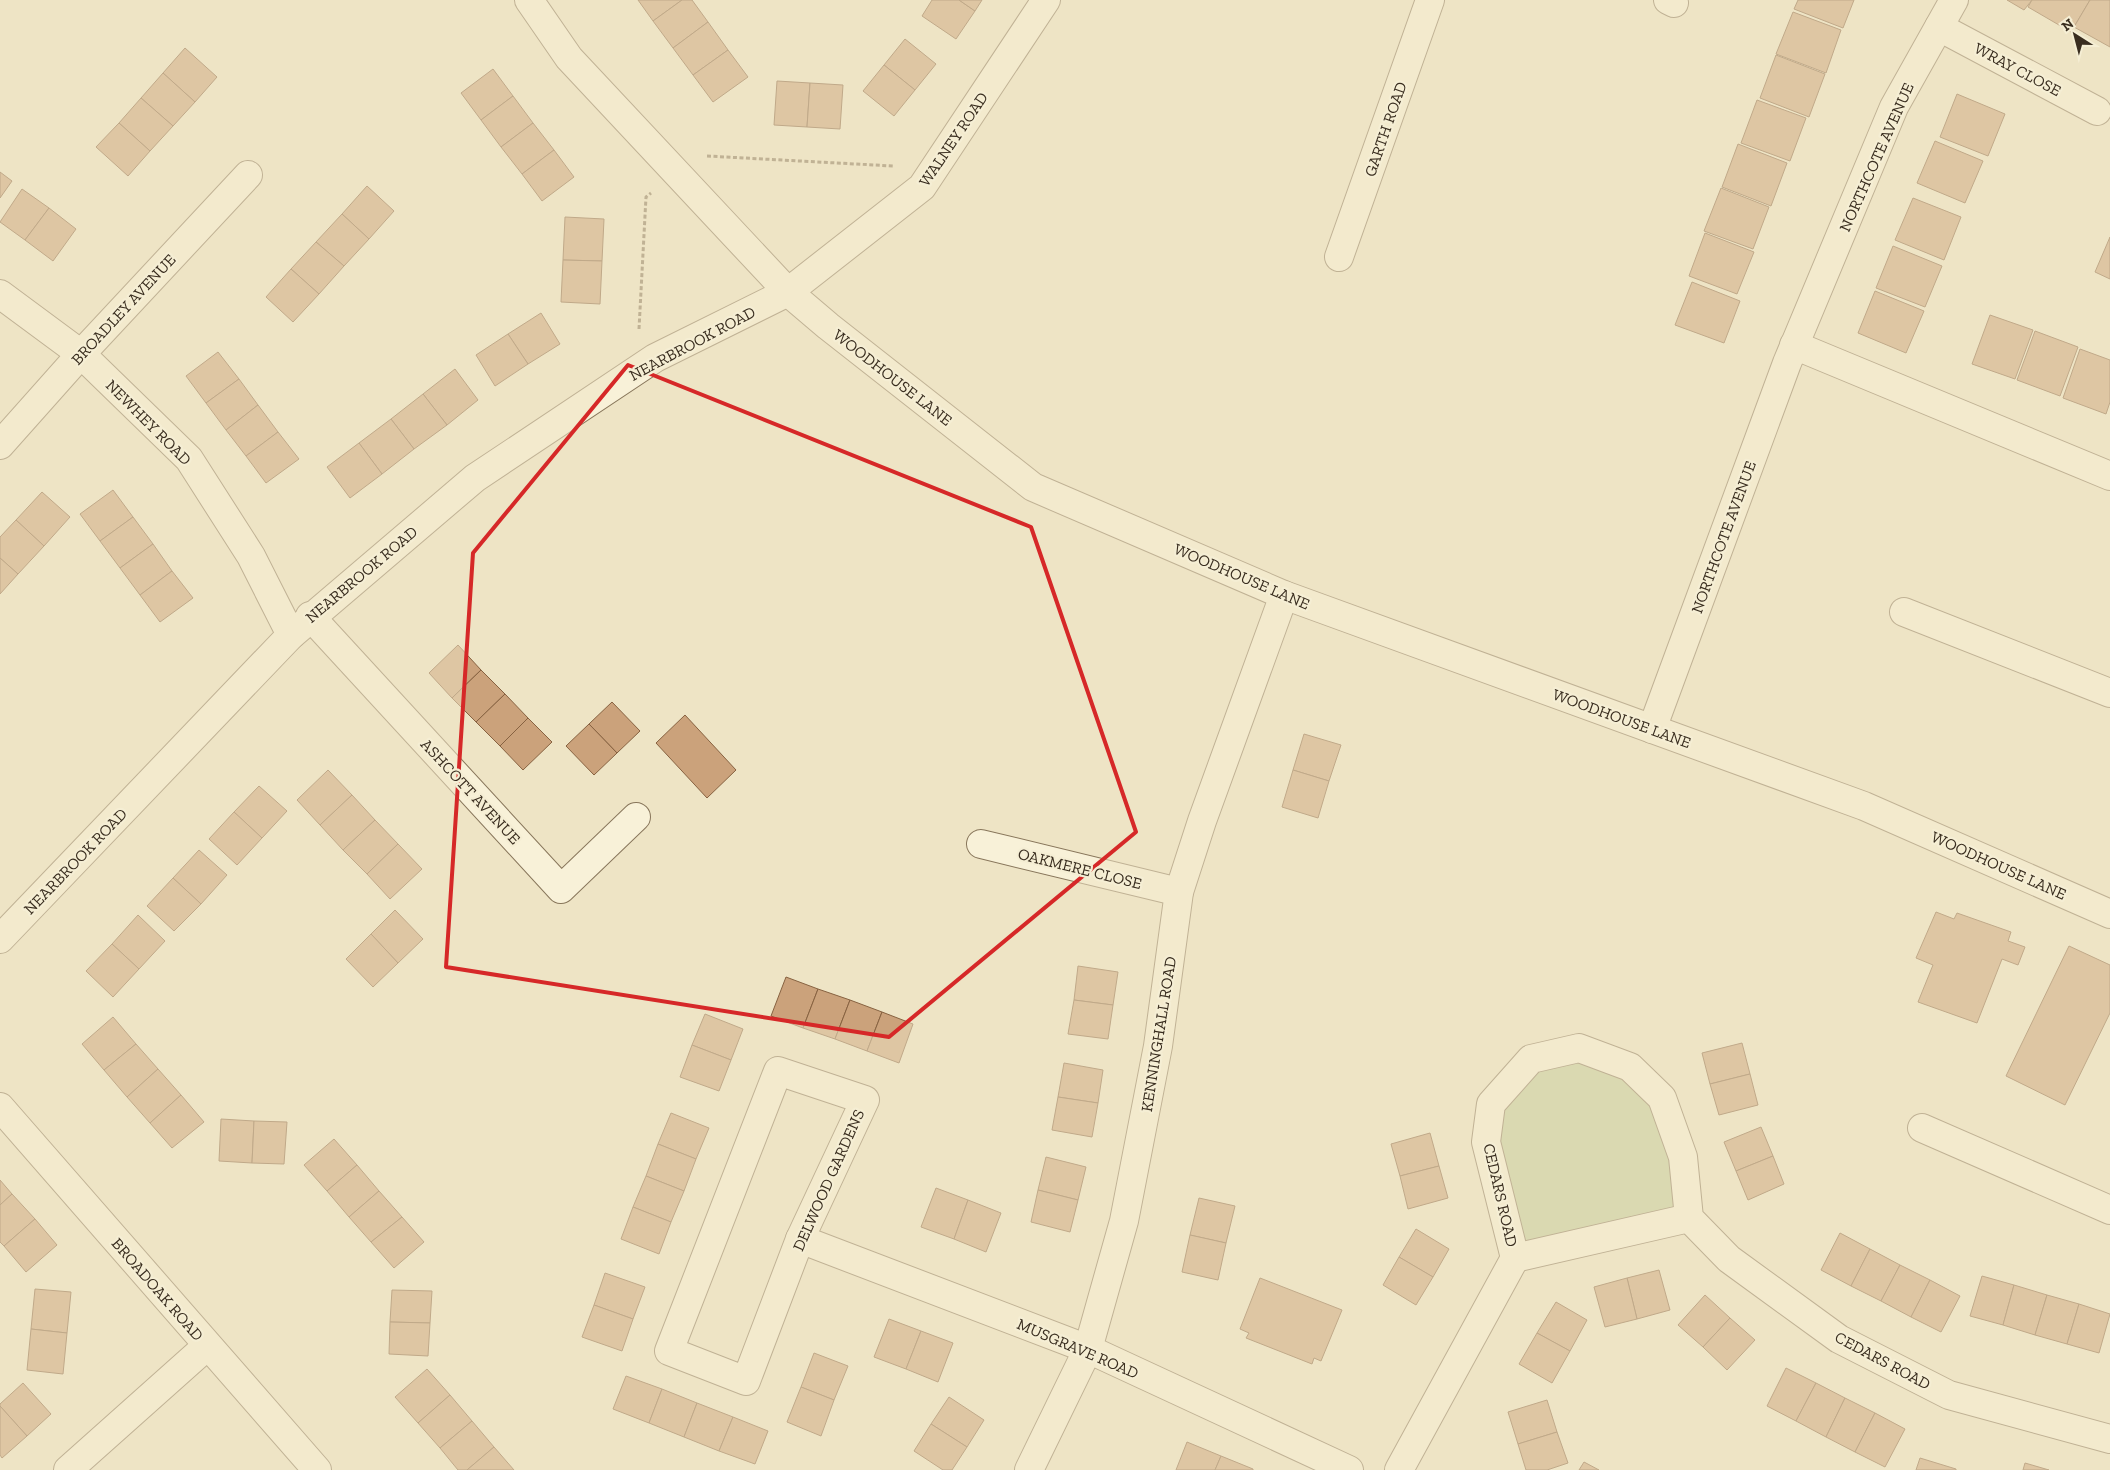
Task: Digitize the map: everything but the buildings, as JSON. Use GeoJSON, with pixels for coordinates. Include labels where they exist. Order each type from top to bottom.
{"type":"FeatureCollection","features":[{"type":"Feature","properties":{"kind":"street","name":"WOODHOUSE LANE"},"geometry":{"type":"LineString","coordinates":[[530,0],[569,58],[788,292],[828,326],[1033,487],[1284,595],[1864,806],[2110,914]]}},
{"type":"Feature","properties":{"kind":"street","name":"WALNEY ROAD"},"geometry":{"type":"LineString","coordinates":[[788,292],[922,187],[1046,0]]}},
{"type":"Feature","properties":{"kind":"street","name":"GARTH ROAD"},"geometry":{"type":"LineString","coordinates":[[1339,257],[1430,0]]}},
{"type":"Feature","properties":{"kind":"street","name":"NORTHCOTE AVENUE"},"geometry":{"type":"LineString","coordinates":[[1652,729],[1794,345],[1894,107],[1954,0]]}},
{"type":"Feature","properties":{"kind":"street","name":"WRAY CLOSE"},"geometry":{"type":"LineString","coordinates":[[1939,27],[2097,112]]}},
{"type":"Feature","properties":{"kind":"street","name":"BROADLEY AVENUE"},"geometry":{"type":"LineString","coordinates":[[0,445],[81,354],[248,176]]}},
{"type":"Feature","properties":{"kind":"street","name":"NEARBROOK ROAD"},"geometry":{"type":"LineString","coordinates":[[0,939],[300,625],[475,478],[655,358],[788,292]]}},
{"type":"Feature","properties":{"kind":"street","name":"NEWHEY ROAD"},"geometry":{"type":"LineString","coordinates":[[0,294],[81,354],[189,459],[250,556],[300,625]]}},
{"type":"Feature","properties":{"kind":"street"},"geometry":{"type":"LineString","coordinates":[[1794,345],[2110,476]]}},
{"type":"Feature","properties":{"kind":"street","name":"KENNINGHALL ROAD"},"geometry":{"type":"LineString","coordinates":[[1029,1470],[1088,1350],[1124,1221],[1158,1046],[1179,892],[1202,821],[1284,595]]}},
{"type":"Feature","properties":{"kind":"street"},"geometry":{"type":"LineString","coordinates":[[1904,612],[2110,693]]}},
{"type":"Feature","properties":{"kind":"street","name":"ASHCOTT AVENUE"},"geometry":{"type":"LineString","coordinates":[[300,625],[561,889],[636,817]]}},
{"type":"Feature","properties":{"kind":"street","name":"OAKMERE CLOSE"},"geometry":{"type":"LineString","coordinates":[[981,844],[1179,892]]}},
{"type":"Feature","properties":{"kind":"street","name":"CEDARS ROAD"},"geometry":{"type":"LineString","coordinates":[[1399,1470],[1515,1258],[1486,1142],[1491,1104],[1531,1059],[1579,1048],[1630,1066],[1662,1098],[1683,1157],[1689,1218],[1729,1258],[1838,1339],[1950,1395],[2110,1439]]}},
{"type":"Feature","properties":{"kind":"street","name":"DELWOOD GARDENS"},"geometry":{"type":"LineString","coordinates":[[778,1071],[865,1100],[800,1239],[746,1381],[669,1351],[778,1071]]}},
{"type":"Feature","properties":{"kind":"street","name":"BROADOAK ROAD"},"geometry":{"type":"LineString","coordinates":[[0,1107],[317,1470]]}},
{"type":"Feature","properties":{"kind":"street"},"geometry":{"type":"LineString","coordinates":[[1922,1128],[2110,1210]]}},
{"type":"Feature","properties":{"kind":"street","name":"CEDARS ROAD"},"geometry":{"type":"LineString","coordinates":[[1515,1258],[1689,1218]]}},
{"type":"Feature","properties":{"kind":"street","name":"MUSGRAVE ROAD"},"geometry":{"type":"LineString","coordinates":[[800,1239],[1088,1350],[1349,1470]]}},
{"type":"Feature","properties":{"kind":"street"},"geometry":{"type":"LineString","coordinates":[[68,1470],[207,1346]]}},
{"type":"Feature","properties":{"kind":"highlighted area"},"geometry":{"type":"Polygon","coordinates":[[[628,365],[1031,527],[1136,832],[889,1037],[446,967],[473,553],[628,365]]]}},
{"type":"Feature","properties":{"kind":"green space"},"geometry":{"type":"Polygon","coordinates":[[[1579,1048],[1662,1098],[1689,1218],[1515,1258],[1491,1104],[1531,1059],[1579,1048]]]}}]}
